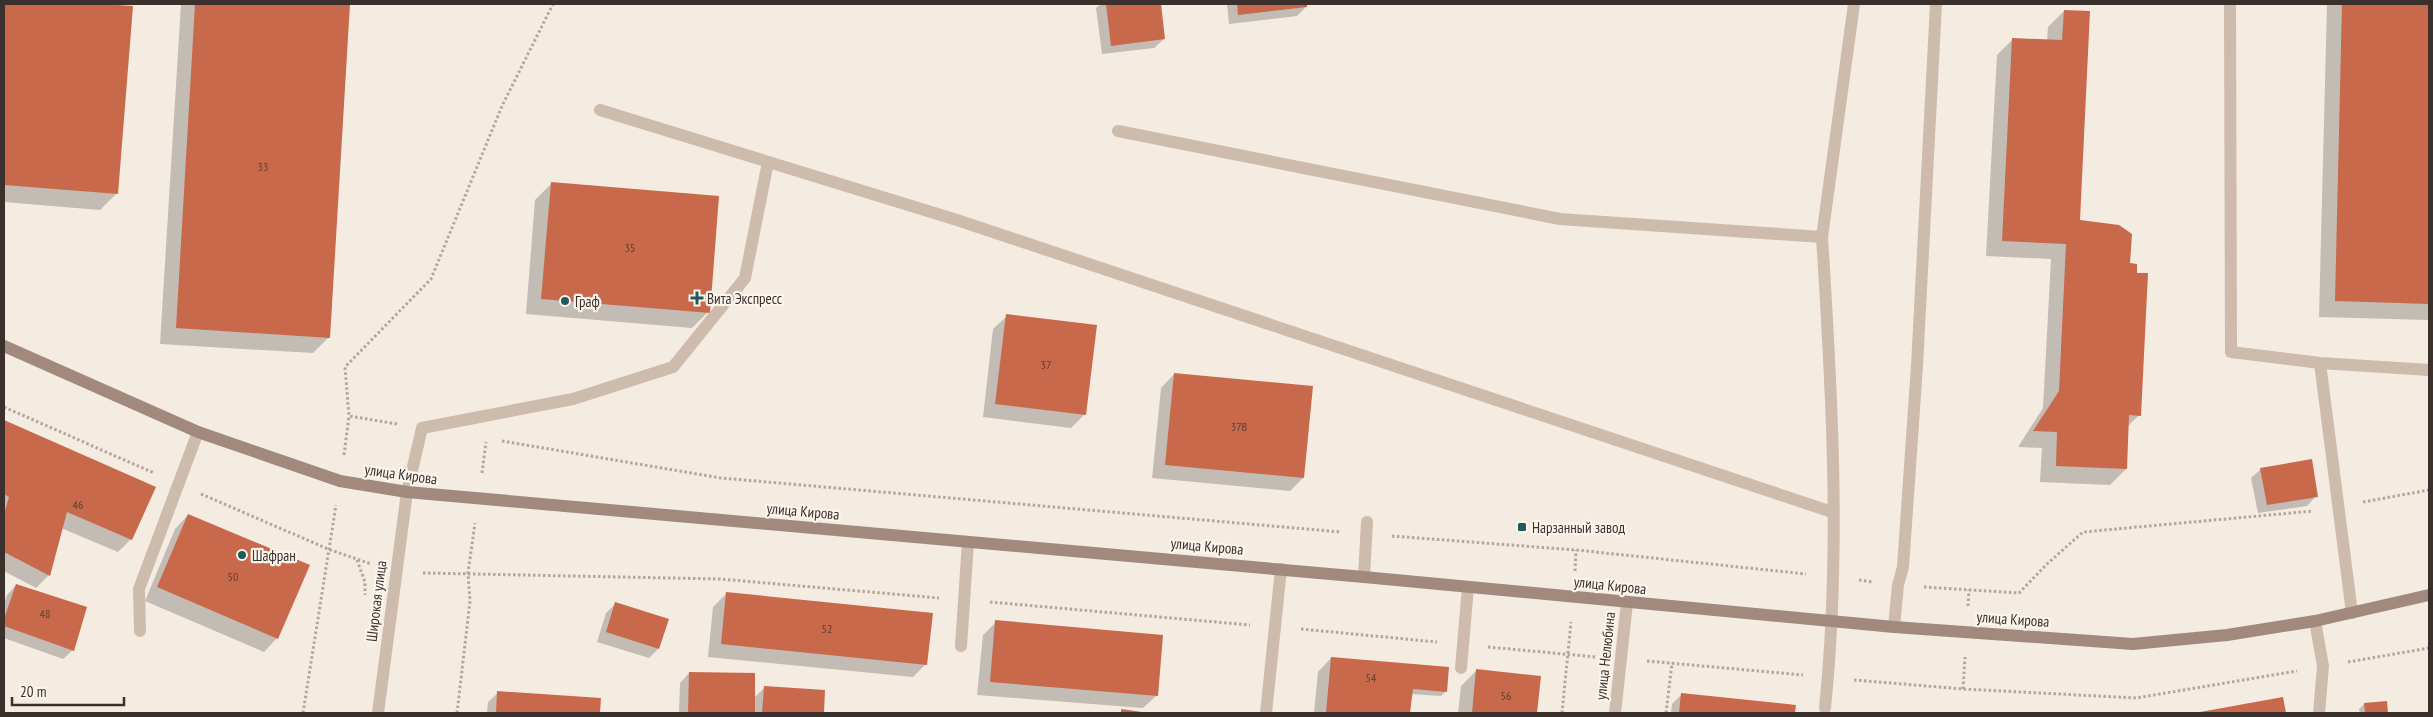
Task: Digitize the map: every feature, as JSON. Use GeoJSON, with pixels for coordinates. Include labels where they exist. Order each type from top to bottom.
{"type":"FeatureCollection","features":[{"type":"Feature","properties":{"kind":"street"},"geometry":{"type":"LineString","coordinates":[[1825,708],[1832,577],[1832,387],[1822,237],[1854,4]]}},
{"type":"Feature","properties":{"kind":"street"},"geometry":{"type":"LineString","coordinates":[[1894,627],[1898,585],[1902,567],[1917,366],[1936,4]]}},
{"type":"Feature","properties":{"kind":"street"},"geometry":{"type":"LineString","coordinates":[[2230,4],[2231,352],[2320,363],[2429,370]]}},
{"type":"Feature","properties":{"kind":"street"},"geometry":{"type":"LineString","coordinates":[[600,110],[957,220],[1832,512]]}},
{"type":"Feature","properties":{"kind":"street"},"geometry":{"type":"LineString","coordinates":[[1118,131],[1560,219],[1822,237]]}},
{"type":"Feature","properties":{"kind":"street"},"geometry":{"type":"LineString","coordinates":[[422,428],[573,399],[673,367],[745,278],[768,162]]}},
{"type":"Feature","properties":{"kind":"street","name":"улица Кирова"},"geometry":{"type":"LineString","coordinates":[[4,346],[198,432],[340,481],[407,492],[1281,569],[1894,627],[2133,644],[2227,635],[2315,621],[2429,595]]}},
{"type":"Feature","properties":{"kind":"street"},"geometry":{"type":"LineString","coordinates":[[2320,363],[2352,613]]}},
{"type":"Feature","properties":{"kind":"street","name":"Широкая улица"},"geometry":{"type":"LineString","coordinates":[[378,713],[407,492],[422,428]]}},
{"type":"Feature","properties":{"kind":"street"},"geometry":{"type":"LineString","coordinates":[[140,631],[140,589],[198,432]]}},
{"type":"Feature","properties":{"kind":"street"},"geometry":{"type":"LineString","coordinates":[[1364,577],[1367,528]]}},
{"type":"Feature","properties":{"kind":"street"},"geometry":{"type":"LineString","coordinates":[[961,646],[968,542]]}},
{"type":"Feature","properties":{"kind":"street"},"geometry":{"type":"LineString","coordinates":[[1266,713],[1281,569]]}},
{"type":"Feature","properties":{"kind":"street"},"geometry":{"type":"LineString","coordinates":[[1461,668],[1468,587]]}},
{"type":"Feature","properties":{"kind":"street","name":"улица Нелюбина"},"geometry":{"type":"LineString","coordinates":[[1615,713],[1627,603]]}},
{"type":"Feature","properties":{"kind":"street"},"geometry":{"type":"LineString","coordinates":[[2315,621],[2323,666],[2319,713]]}},
{"type":"Feature","properties":{"kind":"path"},"geometry":{"type":"LineString","coordinates":[[422,428],[349,416],[345,368],[430,279],[502,106],[553,4]]}},
{"type":"Feature","properties":{"kind":"path"},"geometry":{"type":"LineString","coordinates":[[458,713],[470,601],[468,573],[486,439]]}},
{"type":"Feature","properties":{"kind":"path"},"geometry":{"type":"LineString","coordinates":[[496,440],[721,478],[1367,528],[1898,585],[2019,593],[2047,564],[2083,532],[2318,511],[2429,490]]}},
{"type":"Feature","properties":{"kind":"path"},"geometry":{"type":"LineString","coordinates":[[303,713],[328,550]]}},
{"type":"Feature","properties":{"kind":"path"},"geometry":{"type":"LineString","coordinates":[[1562,713],[1576,550]]}},
{"type":"Feature","properties":{"kind":"path"},"geometry":{"type":"LineString","coordinates":[[1666,713],[1672,663]]}},
{"type":"Feature","properties":{"kind":"building"},"geometry":{"type":"Polygon","coordinates":[[[4,4],[101,4],[133,6],[118,194],[4,185],[4,4]]]}},
{"type":"Feature","properties":{"kind":"building"},"geometry":{"type":"Polygon","coordinates":[[[195,4],[350,4],[330,338],[176,328],[195,4]]]}},
{"type":"Feature","properties":{"kind":"building"},"geometry":{"type":"Polygon","coordinates":[[[1106,4],[1161,4],[1165,39],[1111,46],[1106,4]]]}},
{"type":"Feature","properties":{"kind":"building"},"geometry":{"type":"Polygon","coordinates":[[[1237,4],[1307,4],[1307,7],[1238,15],[1237,4]]]}},
{"type":"Feature","properties":{"kind":"building"},"geometry":{"type":"Polygon","coordinates":[[[2342,4],[2429,4],[2429,304],[2335,301],[2342,4]]]}},
{"type":"Feature","properties":{"kind":"building"},"geometry":{"type":"Polygon","coordinates":[[[2064,10],[2090,11],[2080,220],[2119,225],[2132,234],[2130,263],[2137,264],[2137,273],[2148,273],[2141,416],[2129,415],[2127,469],[2056,466],[2057,432],[2033,431],[2059,391],[2066,244],[2002,241],[2012,38],[2062,40],[2064,10]]]}},
{"type":"Feature","properties":{"kind":"building"},"geometry":{"type":"Polygon","coordinates":[[[551,182],[719,196],[710,313],[541,299],[551,182]]]}},
{"type":"Feature","properties":{"kind":"building"},"geometry":{"type":"Polygon","coordinates":[[[1006,314],[1097,325],[1086,415],[995,404],[1006,314]]]}},
{"type":"Feature","properties":{"kind":"building"},"geometry":{"type":"Polygon","coordinates":[[[1174,373],[1313,386],[1304,478],[1165,465],[1174,373]]]}},
{"type":"Feature","properties":{"kind":"building"},"geometry":{"type":"Polygon","coordinates":[[[4,420],[156,487],[132,540],[67,512],[50,576],[4,552],[4,514],[9,497],[4,494],[4,420]]]}},
{"type":"Feature","properties":{"kind":"building"},"geometry":{"type":"Polygon","coordinates":[[[2312,459],[2318,497],[2267,505],[2260,468],[2312,459]]]}},
{"type":"Feature","properties":{"kind":"building"},"geometry":{"type":"Polygon","coordinates":[[[188,514],[310,565],[278,639],[157,587],[188,514]]]}},
{"type":"Feature","properties":{"kind":"building"},"geometry":{"type":"Polygon","coordinates":[[[16,584],[87,607],[74,651],[4,626],[4,619],[16,584]]]}},
{"type":"Feature","properties":{"kind":"building"},"geometry":{"type":"Polygon","coordinates":[[[726,592],[933,613],[927,665],[721,644],[726,592]]]}},
{"type":"Feature","properties":{"kind":"building"},"geometry":{"type":"Polygon","coordinates":[[[615,602],[669,619],[659,649],[606,632],[615,602]]]}},
{"type":"Feature","properties":{"kind":"building"},"geometry":{"type":"Polygon","coordinates":[[[995,620],[1163,635],[1158,696],[990,682],[995,620]]]}},
{"type":"Feature","properties":{"kind":"building"},"geometry":{"type":"Polygon","coordinates":[[[1331,657],[1449,667],[1447,692],[1413,689],[1410,713],[1326,713],[1331,657]]]}},
{"type":"Feature","properties":{"kind":"building"},"geometry":{"type":"Polygon","coordinates":[[[1476,669],[1541,676],[1537,713],[1472,713],[1476,669]]]}},
{"type":"Feature","properties":{"kind":"building"},"geometry":{"type":"Polygon","coordinates":[[[689,672],[755,673],[755,713],[688,713],[689,672]]]}},
{"type":"Feature","properties":{"kind":"building"},"geometry":{"type":"Polygon","coordinates":[[[764,686],[825,690],[824,713],[762,713],[764,686]]]}},
{"type":"Feature","properties":{"kind":"building"},"geometry":{"type":"Polygon","coordinates":[[[497,691],[601,698],[600,713],[496,713],[497,691]]]}},
{"type":"Feature","properties":{"kind":"building"},"geometry":{"type":"Polygon","coordinates":[[[1681,693],[1796,705],[1795,713],[1679,713],[1681,693]]]}},
{"type":"Feature","properties":{"kind":"building"},"geometry":{"type":"Polygon","coordinates":[[[2283,697],[2286,713],[2200,713],[2200,712],[2283,697]]]}},
{"type":"Feature","properties":{"kind":"building"},"geometry":{"type":"Polygon","coordinates":[[[2387,701],[2388,713],[2365,713],[2364,703],[2387,701]]]}},
{"type":"Feature","properties":{"kind":"building"},"geometry":{"type":"Polygon","coordinates":[[[1121,709],[1142,712],[1142,713],[1121,713],[1121,709]]]}},
{"type":"Feature","properties":{"kind":"place","name":"Вита Экспресс"},"geometry":{"type":"Point","coordinates":[697,298]}},
{"type":"Feature","properties":{"kind":"place","name":"Граф"},"geometry":{"type":"Point","coordinates":[565,301]}},
{"type":"Feature","properties":{"kind":"place","name":"Нарзанный завод"},"geometry":{"type":"Point","coordinates":[1522,527]}},
{"type":"Feature","properties":{"kind":"place","name":"Шафран"},"geometry":{"type":"Point","coordinates":[242,555]}}]}
